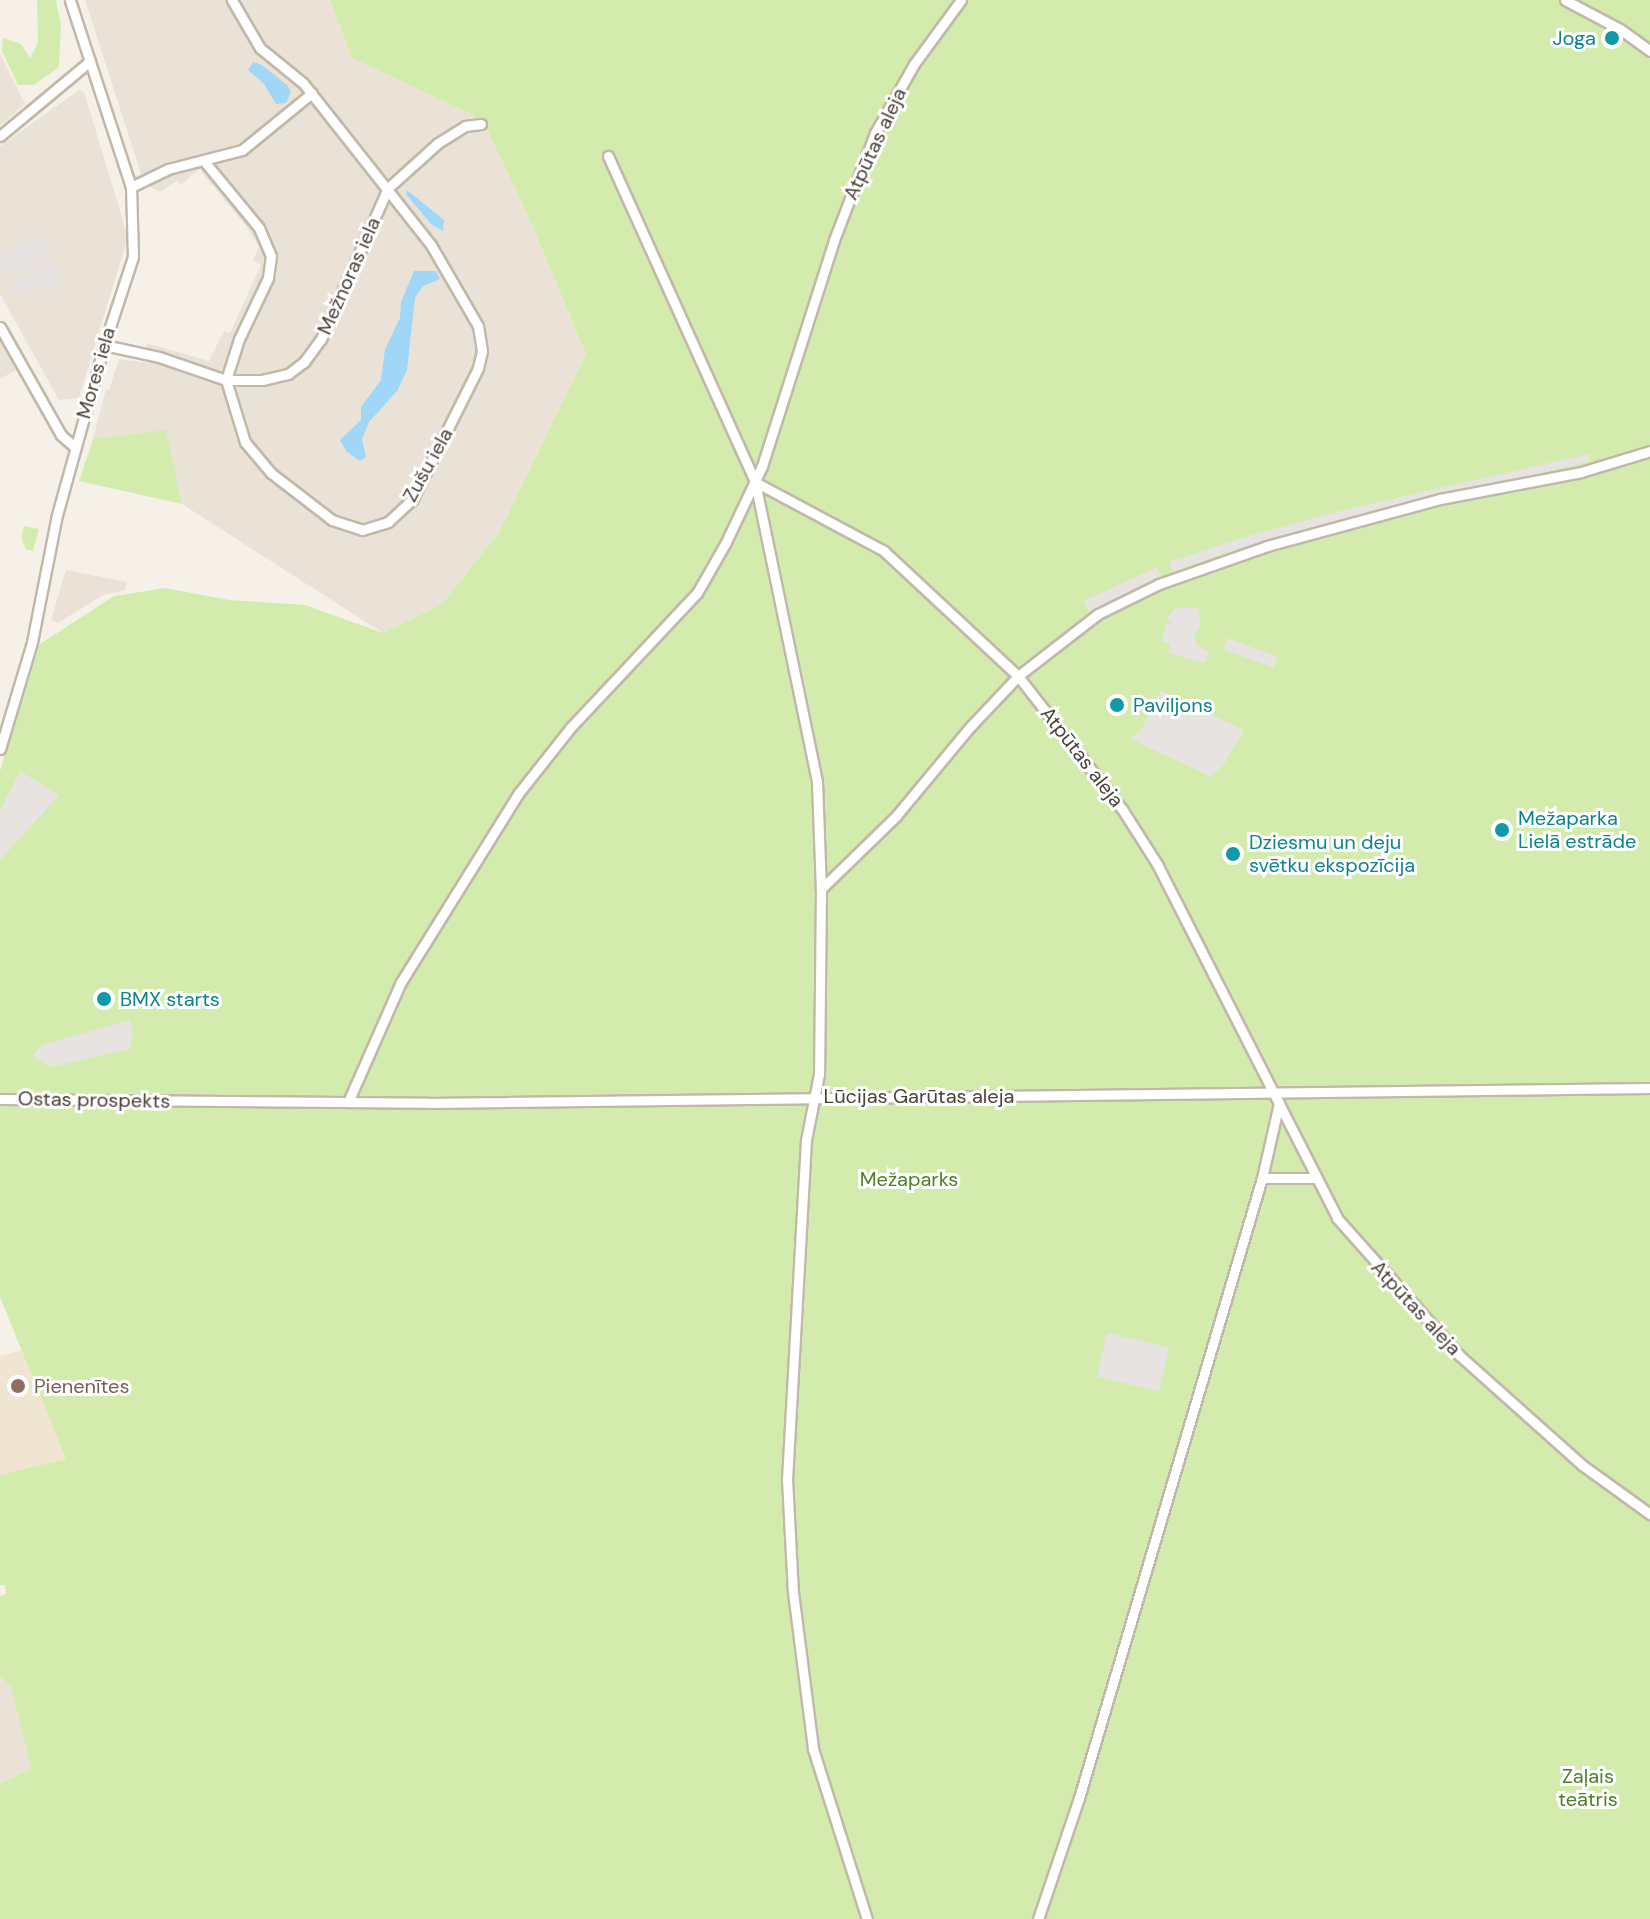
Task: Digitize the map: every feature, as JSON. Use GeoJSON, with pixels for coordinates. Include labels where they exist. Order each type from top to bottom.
{"type":"FeatureCollection","features":[{"type":"Feature","properties":{"kind":"street","name":"Mores iela"},"geometry":{"type":"LineString","coordinates":[[0,749],[32,642],[42,578],[75,447],[133,257],[131,187],[70,0]]}},
{"type":"Feature","properties":{"kind":"street","name":"Zušu iela"},"geometry":{"type":"LineString","coordinates":[[226,380],[238,426],[250,450],[314,508],[347,527],[362,530],[388,522],[403,510],[423,482],[478,368],[482,341],[472,311],[457,286],[388,188],[312,93],[260,48],[232,0]]}},
{"type":"Feature","properties":{"kind":"street","name":"Atpūtas aleja"},"geometry":{"type":"LineString","coordinates":[[961,0],[914,64],[875,133],[847,204],[755,482],[884,551],[1018,676],[1122,809],[1157,864],[1337,1218],[1459,1355],[1582,1465],[1650,1514]]}},
{"type":"Feature","properties":{"kind":"street"},"geometry":{"type":"LineString","coordinates":[[1565,0],[1620,29],[1650,51]]}},
{"type":"Feature","properties":{"kind":"street"},"geometry":{"type":"LineString","coordinates":[[0,136],[90,61]]}},
{"type":"Feature","properties":{"kind":"street"},"geometry":{"type":"LineString","coordinates":[[131,187],[168,169],[242,150],[312,93]]}},
{"type":"Feature","properties":{"kind":"street","name":"Mežnoras iela"},"geometry":{"type":"LineString","coordinates":[[104,345],[159,357],[226,380],[276,378],[296,368],[314,351],[388,188],[438,143],[465,126],[481,124]]}},
{"type":"Feature","properties":{"kind":"street"},"geometry":{"type":"LineString","coordinates":[[608,156],[755,482],[817,782],[821,889],[819,1074],[806,1140],[787,1479],[793,1592],[813,1749],[867,1919]]}},
{"type":"Feature","properties":{"kind":"street"},"geometry":{"type":"LineString","coordinates":[[204,161],[259,228],[271,256],[268,278],[239,339],[226,380]]}},
{"type":"Feature","properties":{"kind":"street"},"geometry":{"type":"LineString","coordinates":[[0,327],[61,435],[75,447]]}},
{"type":"Feature","properties":{"kind":"street"},"geometry":{"type":"LineString","coordinates":[[821,889],[896,816],[970,727],[1018,676],[1098,614],[1208,565],[1396,510],[1581,472],[1650,451]]}},
{"type":"Feature","properties":{"kind":"street"},"geometry":{"type":"LineString","coordinates":[[348,1102],[401,982],[471,865],[518,794],[571,727],[697,593],[755,482]]}},
{"type":"Feature","properties":{"kind":"street","name":"Lūcijas Garūtas aleja"},"geometry":{"type":"LineString","coordinates":[[188,1100],[1277,1098],[1650,1088]]}},
{"type":"Feature","properties":{"kind":"street"},"geometry":{"type":"LineString","coordinates":[[1038,1919],[1075,1813],[1262,1178],[1277,1098]]}},
{"type":"Feature","properties":{"kind":"street","name":"Ostas prospekts"},"geometry":{"type":"LineString","coordinates":[[0,1099],[188,1100]]}},
{"type":"Feature","properties":{"kind":"street"},"geometry":{"type":"LineString","coordinates":[[1262,1178],[1316,1178]]}},
{"type":"Feature","properties":{"kind":"shaded area"},"geometry":{"type":"Polygon","coordinates":[[[85,0],[330,0],[352,58],[471,114],[487,129],[533,227],[586,354],[499,532],[442,604],[383,633],[182,504],[166,431],[93,439],[106,389],[109,390],[119,359],[151,363],[146,343],[209,361],[224,331],[230,333],[261,265],[253,260],[259,247],[246,226],[199,169],[181,185],[177,181],[160,192],[144,183],[85,0]]]}},
{"type":"Feature","properties":{"kind":"shaded area"},"geometry":{"type":"Polygon","coordinates":[[[0,54],[25,104],[0,126],[0,54]]]}},
{"type":"Feature","properties":{"kind":"shaded area"},"geometry":{"type":"Polygon","coordinates":[[[79,90],[84,92],[128,237],[79,398],[59,400],[0,294],[0,146],[79,90]]]}},
{"type":"Feature","properties":{"kind":"shaded area"},"geometry":{"type":"Polygon","coordinates":[[[39,234],[51,256],[12,276],[9,271],[0,274],[0,255],[39,234]]]}},
{"type":"Feature","properties":{"kind":"shaded area"},"geometry":{"type":"Polygon","coordinates":[[[54,260],[62,282],[43,292],[40,286],[11,297],[5,286],[54,260]]]}},
{"type":"Feature","properties":{"kind":"shaded area"},"geometry":{"type":"Polygon","coordinates":[[[0,341],[16,370],[0,379],[0,341]]]}},
{"type":"Feature","properties":{"kind":"shaded area"},"geometry":{"type":"Polygon","coordinates":[[[1589,454],[1590,461],[1327,525],[1228,552],[1173,572],[1169,562],[1244,537],[1348,509],[1589,454]]]}},
{"type":"Feature","properties":{"kind":"shaded area"},"geometry":{"type":"Polygon","coordinates":[[[1157,567],[1161,577],[1090,613],[1084,601],[1157,567]]]}},
{"type":"Feature","properties":{"kind":"shaded area"},"geometry":{"type":"Polygon","coordinates":[[[66,570],[127,582],[125,590],[103,595],[58,623],[51,620],[66,570]]]}},
{"type":"Feature","properties":{"kind":"shaded area"},"geometry":{"type":"Polygon","coordinates":[[[1176,608],[1198,608],[1200,624],[1194,638],[1198,646],[1209,651],[1205,663],[1168,653],[1170,644],[1162,642],[1166,624],[1174,625],[1166,619],[1176,608]]]}},
{"type":"Feature","properties":{"kind":"shaded area"},"geometry":{"type":"Polygon","coordinates":[[[1227,638],[1278,656],[1274,668],[1223,649],[1227,638]]]}},
{"type":"Feature","properties":{"kind":"shaded area"},"geometry":{"type":"Polygon","coordinates":[[[1161,691],[1244,730],[1223,766],[1211,777],[1131,739],[1142,728],[1161,691]]]}},
{"type":"Feature","properties":{"kind":"shaded area"},"geometry":{"type":"Polygon","coordinates":[[[20,771],[59,795],[0,860],[0,810],[20,771]]]}},
{"type":"Feature","properties":{"kind":"shaded area"},"geometry":{"type":"Polygon","coordinates":[[[130,1020],[133,1035],[129,1049],[51,1067],[32,1056],[42,1045],[130,1020]]]}},
{"type":"Feature","properties":{"kind":"shaded area"},"geometry":{"type":"Polygon","coordinates":[[[1107,1333],[1169,1347],[1159,1391],[1097,1377],[1107,1333]]]}},
{"type":"Feature","properties":{"kind":"shaded area","name":"Pienenītes"},"geometry":{"type":"Polygon","coordinates":[[[23,1350],[66,1459],[0,1475],[0,1356],[23,1350]]]}},
{"type":"Feature","properties":{"kind":"shaded area"},"geometry":{"type":"Polygon","coordinates":[[[0,1676],[11,1687],[31,1769],[0,1784],[0,1676]]]}},
{"type":"Feature","properties":{"kind":"green space"},"geometry":{"type":"Polygon","coordinates":[[[37,0],[56,0],[61,26],[59,67],[34,85],[18,85],[2,51],[3,38],[21,44],[30,58],[38,43],[37,0]]]}},
{"type":"Feature","properties":{"kind":"green space","name":"Mežaparks"},"geometry":{"type":"Polygon","coordinates":[[[330,0],[1650,0],[1650,1919],[0,1919],[0,1784],[31,1769],[11,1687],[0,1676],[0,1596],[6,1594],[5,1585],[0,1585],[0,1475],[66,1459],[0,1297],[0,771],[40,644],[114,596],[165,588],[229,600],[305,605],[383,633],[442,604],[499,532],[586,354],[533,227],[487,129],[471,114],[352,58],[330,0]]]}},
{"type":"Feature","properties":{"kind":"green space"},"geometry":{"type":"Polygon","coordinates":[[[166,430],[182,504],[79,481],[93,439],[166,430]]]}},
{"type":"Feature","properties":{"kind":"green space"},"geometry":{"type":"Polygon","coordinates":[[[24,526],[39,529],[33,551],[26,549],[21,538],[24,526]]]}},
{"type":"Feature","properties":{"kind":"water"},"geometry":{"type":"Polygon","coordinates":[[[253,62],[262,65],[287,85],[291,92],[286,103],[276,104],[264,84],[248,70],[253,62]]]}},
{"type":"Feature","properties":{"kind":"water"},"geometry":{"type":"Polygon","coordinates":[[[407,190],[444,220],[443,231],[431,224],[406,194],[407,190]]]}},
{"type":"Feature","properties":{"kind":"water"},"geometry":{"type":"Polygon","coordinates":[[[414,271],[436,271],[440,279],[423,286],[415,298],[407,370],[397,391],[369,422],[362,439],[366,457],[360,461],[346,451],[340,440],[361,420],[361,407],[381,380],[385,349],[400,318],[401,302],[414,271]]]}},
{"type":"Feature","properties":{"kind":"place","name":"Joga"},"geometry":{"type":"Point","coordinates":[1612,38]}},
{"type":"Feature","properties":{"kind":"place","name":"Paviljons"},"geometry":{"type":"Point","coordinates":[1117,705]}},
{"type":"Feature","properties":{"kind":"place","name":"Mežaparka Lielā estrāde"},"geometry":{"type":"Point","coordinates":[1502,830]}},
{"type":"Feature","properties":{"kind":"place","name":"Dziesmu un deju svētku ekspozīcija"},"geometry":{"type":"Point","coordinates":[1233,854]}},
{"type":"Feature","properties":{"kind":"place","name":"BMX starts"},"geometry":{"type":"Point","coordinates":[104,999]}},
{"type":"Feature","properties":{"kind":"place","name":"Pienenītes"},"geometry":{"type":"Point","coordinates":[18,1386]}},
{"type":"Feature","properties":{"kind":"park label","name":"Zaļais teātris"},"geometry":{"type":"Point","coordinates":[1588,1788]}}]}
